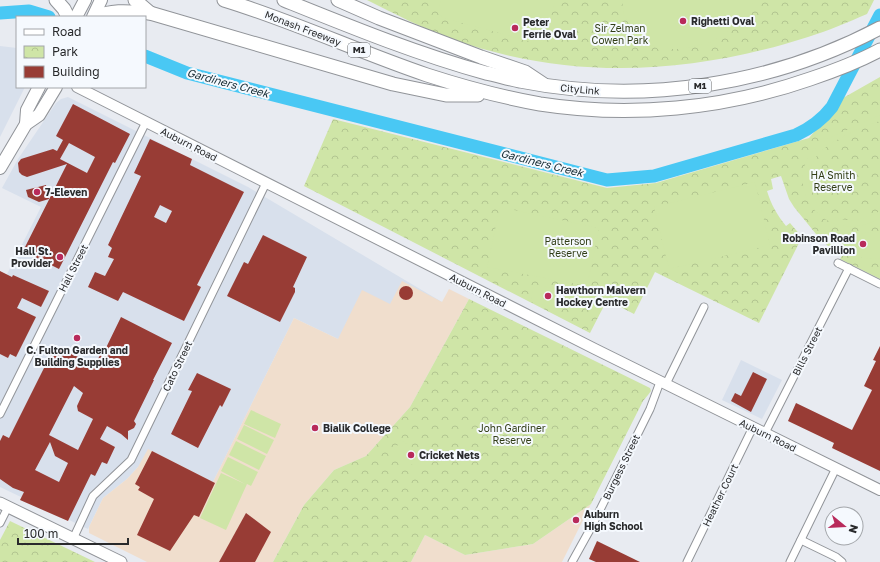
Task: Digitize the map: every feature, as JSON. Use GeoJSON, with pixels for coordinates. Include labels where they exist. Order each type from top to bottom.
{"type":"FeatureCollection","features":[{"type":"Feature","properties":{"kind":"highway"},"geometry":{"type":"LineString","coordinates":[[56,0],[64,9],[68,16]]}},
{"type":"Feature","properties":{"kind":"highway"},"geometry":{"type":"LineString","coordinates":[[77,16],[85,0]]}},
{"type":"Feature","properties":{"kind":"highway"},"geometry":{"type":"LineString","coordinates":[[94,16],[101,0]]}},
{"type":"Feature","properties":{"kind":"highway","name":"Monash Freeway"},"geometry":{"type":"LineString","coordinates":[[224,0],[269,15],[400,66],[495,95]]}},
{"type":"Feature","properties":{"kind":"highway","name":"CityLink"},"geometry":{"type":"LineString","coordinates":[[284,0],[387,41],[442,60],[518,81],[575,90],[656,90],[695,87],[725,82],[778,69],[824,54],[880,28]]}},
{"type":"Feature","properties":{"kind":"highway"},"geometry":{"type":"LineString","coordinates":[[338,0],[379,18],[525,72],[547,86]]}},
{"type":"Feature","properties":{"kind":"highway"},"geometry":{"type":"LineString","coordinates":[[97,16],[134,4],[150,13],[393,84],[446,95],[495,95]]}},
{"type":"Feature","properties":{"kind":"highway","name":"CityLink"},"geometry":{"type":"LineString","coordinates":[[495,95],[541,104],[576,108],[620,110],[671,108],[719,102],[767,92],[834,70],[878,51]]}},
{"type":"Feature","properties":{"kind":"highway"},"geometry":{"type":"LineString","coordinates":[[26,124],[27,110],[38,88]]}},
{"type":"Feature","properties":{"kind":"highway"},"geometry":{"type":"LineString","coordinates":[[0,168],[26,124],[39,115],[55,88]]}},
{"type":"Feature","properties":{"kind":"main road","name":"Auburn Road"},"geometry":{"type":"LineString","coordinates":[[79,88],[664,383],[880,490]]}},
{"type":"Feature","properties":{"kind":"main road"},"geometry":{"type":"LineString","coordinates":[[4,505],[121,562]]}},
{"type":"Feature","properties":{"kind":"street","name":"Hall Street"},"geometry":{"type":"LineString","coordinates":[[0,414],[146,122]]}},
{"type":"Feature","properties":{"kind":"street","name":"Cato Street"},"geometry":{"type":"LineString","coordinates":[[73,539],[93,496],[131,460],[266,183]]}},
{"type":"Feature","properties":{"kind":"street"},"geometry":{"type":"LineString","coordinates":[[838,263],[880,284]]}},
{"type":"Feature","properties":{"kind":"street","name":"Bills Street"},"geometry":{"type":"LineString","coordinates":[[765,433],[849,268]]}},
{"type":"Feature","properties":{"kind":"street","name":"Burgess Street"},"geometry":{"type":"LineString","coordinates":[[572,562],[592,526],[650,409],[704,307]]}},
{"type":"Feature","properties":{"kind":"street","name":"Heather Court"},"geometry":{"type":"LineString","coordinates":[[687,562],[753,427]]}},
{"type":"Feature","properties":{"kind":"street"},"geometry":{"type":"LineString","coordinates":[[790,562],[836,468]]}},
{"type":"Feature","properties":{"kind":"street"},"geometry":{"type":"LineString","coordinates":[[0,523],[4,505]]}},
{"type":"Feature","properties":{"kind":"street","name":"Burgess Street"},"geometry":{"type":"LineString","coordinates":[[577,562],[585,546],[592,526]]}},
{"type":"Feature","properties":{"kind":"street"},"geometry":{"type":"LineString","coordinates":[[801,540],[836,557],[842,562]]}},
{"type":"Feature","properties":{"kind":"shaded area"},"geometry":{"type":"Polygon","coordinates":[[[0,46],[16,48],[16,88],[24,88],[0,137],[0,46]]]}},
{"type":"Feature","properties":{"kind":"shaded area"},"geometry":{"type":"Polygon","coordinates":[[[68,97],[248,187],[442,302],[338,339],[294,318],[213,482],[138,467],[127,479],[103,498],[88,529],[0,487],[0,288],[41,207],[2,188],[18,159],[56,103],[61,99],[68,97]]]}},
{"type":"Feature","properties":{"kind":"shaded area","name":"Bialik College"},"geometry":{"type":"Polygon","coordinates":[[[402,281],[442,302],[449,289],[469,299],[410,407],[366,456],[334,470],[304,505],[273,562],[147,562],[89,533],[89,527],[103,498],[127,479],[138,467],[148,449],[213,482],[294,318],[338,339],[362,290],[390,304],[402,281]]]}},
{"type":"Feature","properties":{"kind":"shaded area"},"geometry":{"type":"Polygon","coordinates":[[[741,360],[782,380],[762,419],[722,400],[741,360]]]}},
{"type":"Feature","properties":{"kind":"shaded area","name":"Auburn High School"},"geometry":{"type":"Polygon","coordinates":[[[591,504],[562,562],[411,562],[425,535],[465,555],[533,544],[591,504]]]}},
{"type":"Feature","properties":{"kind":"green space","name":"Sir Zelman Cowen Park"},"geometry":{"type":"Polygon","coordinates":[[[367,0],[874,0],[867,14],[815,35],[764,50],[719,59],[674,65],[630,68],[585,67],[540,62],[496,53],[441,35],[367,0]]]}},
{"type":"Feature","properties":{"kind":"green space","name":"Peter Ferrie Oval"},"geometry":{"type":"Polygon","coordinates":[[[441,0],[555,0],[545,39],[543,43],[539,44],[444,18],[439,12],[441,0]]]}},
{"type":"Feature","properties":{"kind":"green space","name":"Righetti Oval"},"geometry":{"type":"Polygon","coordinates":[[[622,0],[755,0],[733,28],[711,42],[682,49],[658,49],[635,34],[624,15],[622,0]]]}},
{"type":"Feature","properties":{"kind":"green space","name":"Patterson Reserve"},"geometry":{"type":"Polygon","coordinates":[[[880,77],[880,279],[840,259],[843,254],[829,247],[816,234],[794,207],[789,199],[781,176],[771,179],[773,189],[767,191],[770,200],[786,226],[790,223],[802,237],[759,323],[655,272],[634,314],[607,300],[590,333],[304,186],[333,119],[607,188],[656,183],[809,138],[843,98],[880,77]]]}},
{"type":"Feature","properties":{"kind":"green space"},"geometry":{"type":"Polygon","coordinates":[[[880,115],[880,121],[846,135],[821,151],[811,167],[809,178],[810,188],[814,198],[827,213],[837,218],[856,220],[880,211],[880,218],[857,226],[843,226],[831,222],[820,215],[811,206],[805,194],[803,182],[804,169],[809,156],[827,139],[880,115]]]}},
{"type":"Feature","properties":{"kind":"green space"},"geometry":{"type":"Polygon","coordinates":[[[755,182],[770,245],[669,269],[654,207],[755,182]]]}},
{"type":"Feature","properties":{"kind":"green space"},"geometry":{"type":"Polygon","coordinates":[[[500,207],[599,228],[587,286],[487,267],[500,207]]]}},
{"type":"Feature","properties":{"kind":"green space","name":"Robinson Road Pavillion"},"geometry":{"type":"Polygon","coordinates":[[[880,231],[880,258],[864,259],[850,252],[843,236],[880,231]]]}},
{"type":"Feature","properties":{"kind":"green space","name":"Hawthorn Malvern Hockey Centre"},"geometry":{"type":"Polygon","coordinates":[[[534,285],[565,290],[562,308],[531,302],[534,285]]]}},
{"type":"Feature","properties":{"kind":"green space","name":"John Gardiner Reserve"},"geometry":{"type":"Polygon","coordinates":[[[469,299],[650,388],[651,391],[643,401],[591,504],[533,544],[465,555],[425,535],[411,562],[273,562],[304,505],[334,470],[366,456],[410,407],[469,299]]]}},
{"type":"Feature","properties":{"kind":"green space"},"geometry":{"type":"Polygon","coordinates":[[[251,410],[281,424],[275,438],[244,424],[251,410]]]}},
{"type":"Feature","properties":{"kind":"green space"},"geometry":{"type":"Polygon","coordinates":[[[244,425],[274,440],[267,454],[237,439],[244,425]]]}},
{"type":"Feature","properties":{"kind":"green space","name":"Cricket Nets"},"geometry":{"type":"Polygon","coordinates":[[[401,440],[428,457],[420,470],[393,452],[401,440]]]}},
{"type":"Feature","properties":{"kind":"green space"},"geometry":{"type":"Polygon","coordinates":[[[236,441],[266,456],[259,470],[229,455],[236,441]]]}},
{"type":"Feature","properties":{"kind":"green space"},"geometry":{"type":"Polygon","coordinates":[[[228,457],[258,472],[251,486],[247,484],[226,530],[200,518],[221,473],[245,484],[221,471],[228,457]]]}},
{"type":"Feature","properties":{"kind":"green space"},"geometry":{"type":"Polygon","coordinates":[[[10,521],[95,562],[0,562],[0,540],[10,521]]]}},
{"type":"Feature","properties":{"kind":"building"},"geometry":{"type":"Polygon","coordinates":[[[73,104],[130,134],[115,163],[113,162],[59,269],[23,251],[67,164],[27,177],[19,172],[18,163],[21,159],[53,149],[57,151],[63,140],[56,136],[73,104]],[[69,143],[60,159],[87,173],[95,157],[69,143]]]}},
{"type":"Feature","properties":{"kind":"building"},"geometry":{"type":"Polygon","coordinates":[[[150,139],[192,159],[190,165],[244,192],[197,285],[201,287],[184,321],[123,292],[118,301],[88,287],[95,272],[105,276],[114,259],[108,257],[112,248],[108,245],[141,176],[134,173],[150,139]],[[160,205],[154,217],[166,223],[172,211],[160,205]]]}},
{"type":"Feature","properties":{"kind":"building","name":"7-Eleven"},"geometry":{"type":"Polygon","coordinates":[[[46,185],[49,199],[39,202],[28,197],[26,190],[46,185]]]}},
{"type":"Feature","properties":{"kind":"building"},"geometry":{"type":"Polygon","coordinates":[[[263,235],[307,257],[293,287],[295,288],[295,292],[280,322],[227,296],[244,262],[248,264],[263,235]]]}},
{"type":"Feature","properties":{"kind":"building"},"geometry":{"type":"Polygon","coordinates":[[[0,271],[12,277],[13,275],[49,291],[41,307],[22,298],[17,308],[36,317],[16,357],[10,354],[8,358],[0,354],[0,271]]]}},
{"type":"Feature","properties":{"kind":"building"},"geometry":{"type":"Polygon","coordinates":[[[406,286],[411,288],[413,293],[411,298],[406,300],[401,298],[399,293],[401,288],[406,286]]]}},
{"type":"Feature","properties":{"kind":"building"},"geometry":{"type":"Polygon","coordinates":[[[121,317],[172,343],[134,421],[136,424],[134,428],[128,431],[128,440],[107,426],[100,439],[115,447],[107,464],[102,462],[95,476],[91,474],[68,521],[20,500],[24,492],[13,488],[0,479],[0,441],[3,435],[9,438],[55,346],[95,365],[101,353],[103,354],[121,317]],[[74,386],[49,435],[78,450],[93,419],[78,411],[77,406],[83,393],[74,386]],[[50,442],[35,470],[59,482],[68,463],[55,456],[50,442]]]}},
{"type":"Feature","properties":{"kind":"building"},"geometry":{"type":"Polygon","coordinates":[[[880,346],[880,471],[832,448],[834,443],[788,421],[796,403],[852,430],[872,390],[864,386],[876,361],[873,360],[880,346]]]}},
{"type":"Feature","properties":{"kind":"building"},"geometry":{"type":"Polygon","coordinates":[[[753,372],[767,379],[751,412],[731,401],[735,393],[741,396],[753,372]]]}},
{"type":"Feature","properties":{"kind":"building"},"geometry":{"type":"Polygon","coordinates":[[[197,373],[231,389],[222,407],[220,405],[198,448],[171,434],[192,391],[188,390],[197,373]]]}},
{"type":"Feature","properties":{"kind":"building"},"geometry":{"type":"Polygon","coordinates":[[[152,451],[215,483],[199,517],[194,515],[170,551],[137,535],[154,499],[138,490],[140,487],[135,484],[152,451]]]}},
{"type":"Feature","properties":{"kind":"building"},"geometry":{"type":"Polygon","coordinates":[[[246,513],[271,532],[255,562],[219,562],[246,513]]]}},
{"type":"Feature","properties":{"kind":"building"},"geometry":{"type":"Polygon","coordinates":[[[597,541],[640,562],[596,562],[589,559],[597,541]]]}},
{"type":"Feature","properties":{"kind":"waterway","name":"Gardiners Creek"},"geometry":{"type":"LineString","coordinates":[[0,13],[29,11],[46,16]]}},
{"type":"Feature","properties":{"kind":"waterway","name":"Gardiners Creek"},"geometry":{"type":"LineString","coordinates":[[146,56],[187,73],[607,180],[654,176],[796,135],[807,130],[820,120],[832,107],[880,15]]}},
{"type":"Feature","properties":{"kind":"place","name":"Righetti Oval"},"geometry":{"type":"Point","coordinates":[683,21]}},
{"type":"Feature","properties":{"kind":"place","name":"Peter Ferrie Oval"},"geometry":{"type":"Point","coordinates":[515,28]}},
{"type":"Feature","properties":{"kind":"place","name":"7-Eleven"},"geometry":{"type":"Point","coordinates":[37,192]}},
{"type":"Feature","properties":{"kind":"place","name":"Robinson Road Pavillion"},"geometry":{"type":"Point","coordinates":[863,244]}},
{"type":"Feature","properties":{"kind":"place","name":"Hall St. Provider"},"geometry":{"type":"Point","coordinates":[60,257]}},
{"type":"Feature","properties":{"kind":"place","name":"Hawthorn Malvern Hockey Centre"},"geometry":{"type":"Point","coordinates":[548,296]}},
{"type":"Feature","properties":{"kind":"place","name":"C. Fulton Garden and Building Supplies"},"geometry":{"type":"Point","coordinates":[77,338]}},
{"type":"Feature","properties":{"kind":"place","name":"Bialik College"},"geometry":{"type":"Point","coordinates":[315,428]}},
{"type":"Feature","properties":{"kind":"place","name":"Cricket Nets"},"geometry":{"type":"Point","coordinates":[411,455]}},
{"type":"Feature","properties":{"kind":"place","name":"Auburn High School"},"geometry":{"type":"Point","coordinates":[576,520]}},
{"type":"Feature","properties":{"kind":"park label","name":"HA Smith Reserve"},"geometry":{"type":"Point","coordinates":[833,180]}}]}
